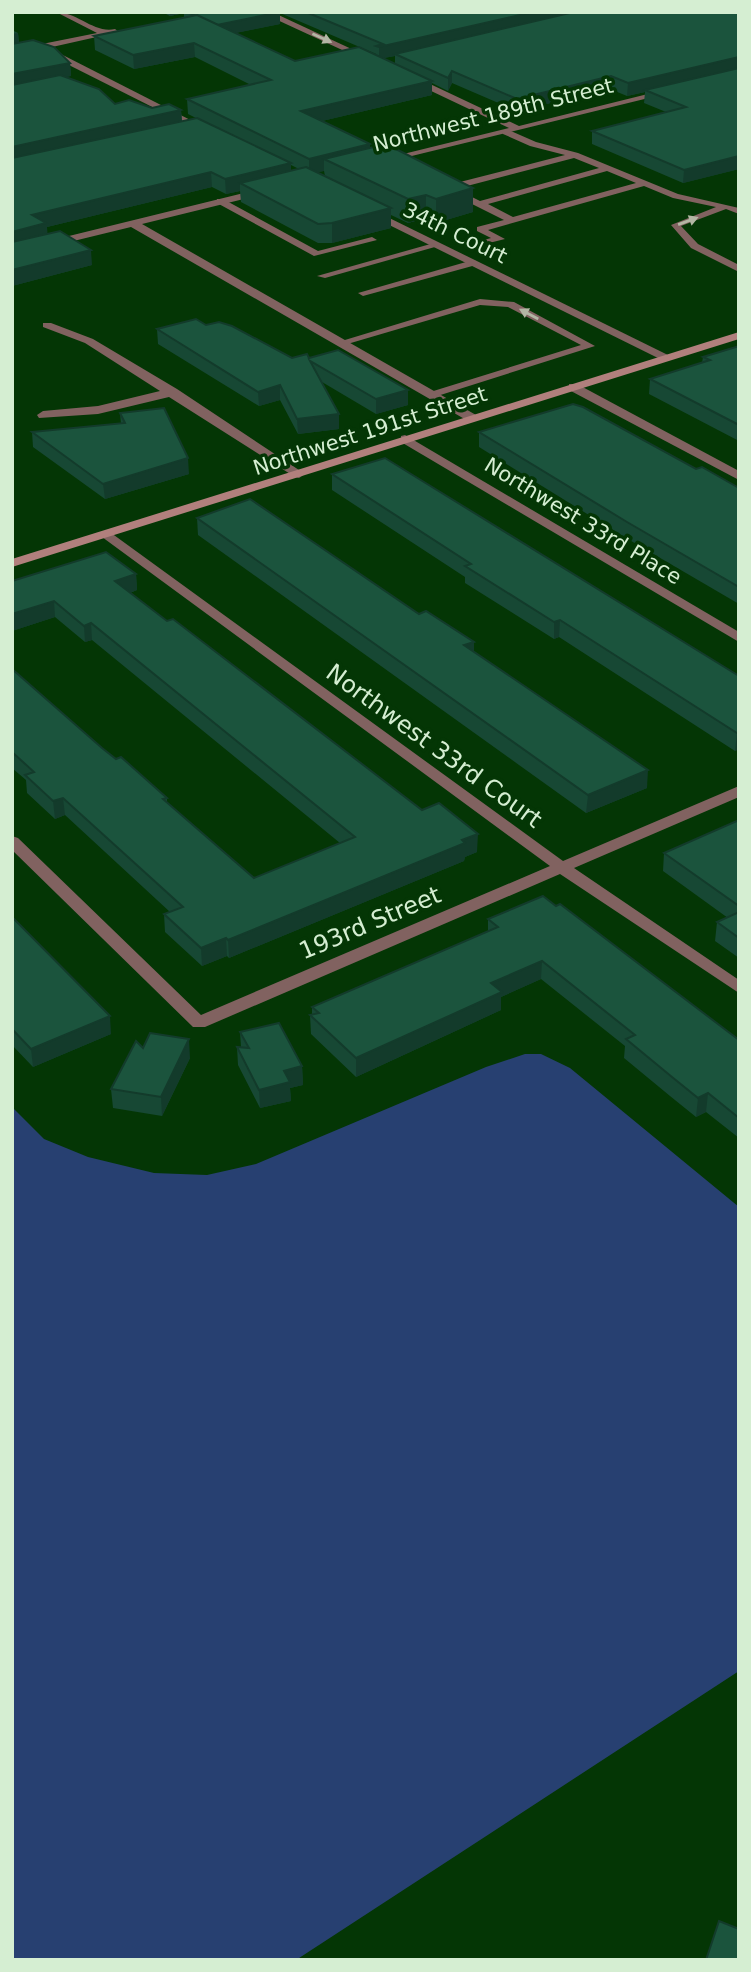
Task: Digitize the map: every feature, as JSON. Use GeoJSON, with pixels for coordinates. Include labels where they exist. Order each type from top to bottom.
{"type":"FeatureCollection","features":[{"type":"Feature","properties":{"kind":"street"},"geometry":{"type":"LineString","coordinates":[[60,12],[105,34]]}},
{"type":"Feature","properties":{"kind":"street"},"geometry":{"type":"LineString","coordinates":[[264,12],[381,64]]}},
{"type":"Feature","properties":{"kind":"street"},"geometry":{"type":"LineString","coordinates":[[12,53],[130,29]]}},
{"type":"Feature","properties":{"kind":"street"},"geometry":{"type":"LineString","coordinates":[[40,47],[210,132]]}},
{"type":"Feature","properties":{"kind":"street"},"geometry":{"type":"LineString","coordinates":[[86,79],[99,76]]}},
{"type":"Feature","properties":{"kind":"street"},"geometry":{"type":"LineString","coordinates":[[406,76],[518,129]]}},
{"type":"Feature","properties":{"kind":"street","name":"Northwest 189th Street"},"geometry":{"type":"LineString","coordinates":[[372,164],[674,90]]}},
{"type":"Feature","properties":{"kind":"street"},"geometry":{"type":"LineString","coordinates":[[185,129],[198,126]]}},
{"type":"Feature","properties":{"kind":"street"},"geometry":{"type":"LineString","coordinates":[[12,253],[281,186]]}},
{"type":"Feature","properties":{"kind":"street","name":"34th Court"},"geometry":{"type":"LineString","coordinates":[[365,210],[666,358]]}},
{"type":"Feature","properties":{"kind":"street"},"geometry":{"type":"LineString","coordinates":[[132,223],[472,418]]}},
{"type":"Feature","properties":{"kind":"street"},"geometry":{"type":"LineString","coordinates":[[47,325],[89,341],[299,474]]}},
{"type":"Feature","properties":{"kind":"street","name":"Northwest 191st Street"},"geometry":{"type":"LineString","coordinates":[[12,563],[739,335]]}},
{"type":"Feature","properties":{"kind":"street"},"geometry":{"type":"LineString","coordinates":[[573,387],[739,476]]}},
{"type":"Feature","properties":{"kind":"street"},"geometry":{"type":"LineString","coordinates":[[43,415],[97,410],[173,393]]}},
{"type":"Feature","properties":{"kind":"street","name":"Northwest 33rd Place"},"geometry":{"type":"LineString","coordinates":[[405,439],[739,638]]}},
{"type":"Feature","properties":{"kind":"street","name":"Northwest 33rd Court"},"geometry":{"type":"LineString","coordinates":[[107,534],[561,867],[739,988]]}},
{"type":"Feature","properties":{"kind":"street","name":"193rd Street"},"geometry":{"type":"LineString","coordinates":[[12,841],[199,1023],[739,791]]}},
{"type":"Feature","properties":{"kind":"lane"},"geometry":{"type":"LineString","coordinates":[[518,129],[553,147],[643,184],[676,196],[739,211]]}},
{"type":"Feature","properties":{"kind":"lane"},"geometry":{"type":"LineString","coordinates":[[506,132],[533,144],[553,147]]}},
{"type":"Feature","properties":{"kind":"lane"},"geometry":{"type":"LineString","coordinates":[[512,220],[463,196],[463,184],[575,155]]}},
{"type":"Feature","properties":{"kind":"lane"},"geometry":{"type":"LineString","coordinates":[[479,204],[609,168]]}},
{"type":"Feature","properties":{"kind":"lane"},"geometry":{"type":"LineString","coordinates":[[476,245],[500,239],[480,229],[643,184]]}},
{"type":"Feature","properties":{"kind":"lane"},"geometry":{"type":"LineString","coordinates":[[220,201],[317,254],[372,240]]}},
{"type":"Feature","properties":{"kind":"lane"},"geometry":{"type":"LineString","coordinates":[[739,202],[676,225],[681,235],[715,259],[739,269]]}},
{"type":"Feature","properties":{"kind":"lane"},"geometry":{"type":"LineString","coordinates":[[322,276],[437,245]]}},
{"type":"Feature","properties":{"kind":"lane"},"geometry":{"type":"LineString","coordinates":[[363,293],[473,263]]}},
{"type":"Feature","properties":{"kind":"lane"},"geometry":{"type":"LineString","coordinates":[[340,343],[480,302],[510,304],[590,346],[431,395]]}},
{"type":"Feature","properties":{"kind":"water"},"geometry":{"type":"Polygon","coordinates":[[[525,1054],[541,1054],[570,1068],[739,1207],[739,1671],[296,1960],[12,1960],[12,1107],[44,1139],[88,1157],[154,1173],[207,1175],[256,1164],[486,1067],[525,1054]]]}},
{"type":"Feature","properties":{"kind":"building"},"geometry":{"type":"Polygon","coordinates":[[[187,12],[280,12],[217,25],[187,12]]]}},
{"type":"Feature","properties":{"kind":"building"},"geometry":{"type":"Polygon","coordinates":[[[306,12],[533,12],[379,47],[376,46],[383,44],[306,12]]]}},
{"type":"Feature","properties":{"kind":"building"},"geometry":{"type":"Polygon","coordinates":[[[574,12],[739,12],[739,57],[628,83],[611,76],[517,99],[452,71],[448,78],[395,54],[574,12]]]}},
{"type":"Feature","properties":{"kind":"building"},"geometry":{"type":"Polygon","coordinates":[[[197,15],[295,61],[359,47],[432,81],[301,111],[370,144],[309,159],[187,99],[271,80],[194,43],[133,55],[94,36],[197,15]]]}},
{"type":"Feature","properties":{"kind":"building"},"geometry":{"type":"Polygon","coordinates":[[[33,40],[54,47],[70,63],[12,74],[12,44],[33,40]]]}},
{"type":"Feature","properties":{"kind":"building"},"geometry":{"type":"Polygon","coordinates":[[[739,68],[739,156],[684,170],[592,131],[686,107],[645,90],[739,68]]]}},
{"type":"Feature","properties":{"kind":"building"},"geometry":{"type":"Polygon","coordinates":[[[60,75],[99,89],[115,104],[129,100],[152,108],[169,104],[181,110],[12,147],[12,85],[60,75]]]}},
{"type":"Feature","properties":{"kind":"building"},"geometry":{"type":"Polygon","coordinates":[[[197,118],[291,163],[225,179],[211,172],[32,215],[46,223],[12,232],[12,158],[197,118]]]}},
{"type":"Feature","properties":{"kind":"building"},"geometry":{"type":"Polygon","coordinates":[[[386,144],[473,188],[436,199],[426,195],[408,199],[324,159],[386,144]]]}},
{"type":"Feature","properties":{"kind":"building"},"geometry":{"type":"Polygon","coordinates":[[[306,167],[391,208],[318,224],[240,183],[306,167]]]}},
{"type":"Feature","properties":{"kind":"building"},"geometry":{"type":"Polygon","coordinates":[[[60,231],[91,250],[12,270],[12,242],[60,231]]]}},
{"type":"Feature","properties":{"kind":"building"},"geometry":{"type":"Polygon","coordinates":[[[196,319],[206,325],[219,322],[232,326],[292,358],[307,354],[309,358],[338,350],[408,390],[376,399],[310,361],[339,414],[297,419],[280,385],[258,392],[157,329],[196,319]]]}},
{"type":"Feature","properties":{"kind":"building"},"geometry":{"type":"Polygon","coordinates":[[[739,346],[739,425],[650,379],[710,360],[703,357],[739,346]]]}},
{"type":"Feature","properties":{"kind":"building"},"geometry":{"type":"Polygon","coordinates":[[[573,404],[696,469],[702,467],[739,488],[739,587],[479,432],[573,404]]]}},
{"type":"Feature","properties":{"kind":"building"},"geometry":{"type":"Polygon","coordinates":[[[164,408],[188,458],[103,484],[32,432],[125,423],[120,413],[164,408]]]}},
{"type":"Feature","properties":{"kind":"building"},"geometry":{"type":"Polygon","coordinates":[[[385,458],[739,676],[739,733],[560,620],[554,622],[465,566],[471,564],[332,474],[385,458]]]}},
{"type":"Feature","properties":{"kind":"building"},"geometry":{"type":"Polygon","coordinates":[[[250,499],[419,614],[426,611],[474,642],[464,645],[648,770],[588,795],[197,518],[250,499]]]}},
{"type":"Feature","properties":{"kind":"building"},"geometry":{"type":"Polygon","coordinates":[[[106,552],[136,574],[115,581],[167,621],[173,619],[422,810],[439,803],[478,834],[462,840],[465,843],[228,940],[226,938],[201,948],[164,914],[183,907],[63,798],[53,801],[25,775],[34,772],[12,752],[12,669],[102,748],[116,759],[121,757],[167,798],[163,799],[254,878],[355,837],[91,623],[84,626],[54,601],[12,614],[12,581],[106,552]]]}},
{"type":"Feature","properties":{"kind":"building"},"geometry":{"type":"Polygon","coordinates":[[[739,820],[739,906],[664,853],[739,820]]]}},
{"type":"Feature","properties":{"kind":"building"},"geometry":{"type":"Polygon","coordinates":[[[543,896],[556,906],[560,904],[739,1040],[739,1118],[708,1093],[698,1098],[626,1039],[635,1035],[542,961],[491,983],[502,992],[356,1058],[310,1015],[319,1013],[312,1007],[498,927],[488,919],[543,896]]]}},
{"type":"Feature","properties":{"kind":"building"},"geometry":{"type":"Polygon","coordinates":[[[739,912],[739,938],[717,922],[739,912]]]}},
{"type":"Feature","properties":{"kind":"building"},"geometry":{"type":"Polygon","coordinates":[[[12,917],[110,1016],[31,1049],[12,1029],[12,917]]]}},
{"type":"Feature","properties":{"kind":"building"},"geometry":{"type":"Polygon","coordinates":[[[279,1023],[302,1066],[284,1071],[290,1082],[259,1090],[237,1047],[249,1048],[240,1032],[279,1023]]]}},
{"type":"Feature","properties":{"kind":"building"},"geometry":{"type":"Polygon","coordinates":[[[150,1033],[189,1039],[161,1097],[111,1089],[136,1041],[143,1048],[150,1033]]]}},
{"type":"Feature","properties":{"kind":"building"},"geometry":{"type":"Polygon","coordinates":[[[719,1921],[739,1929],[739,1960],[706,1960],[719,1921]]]}}]}
